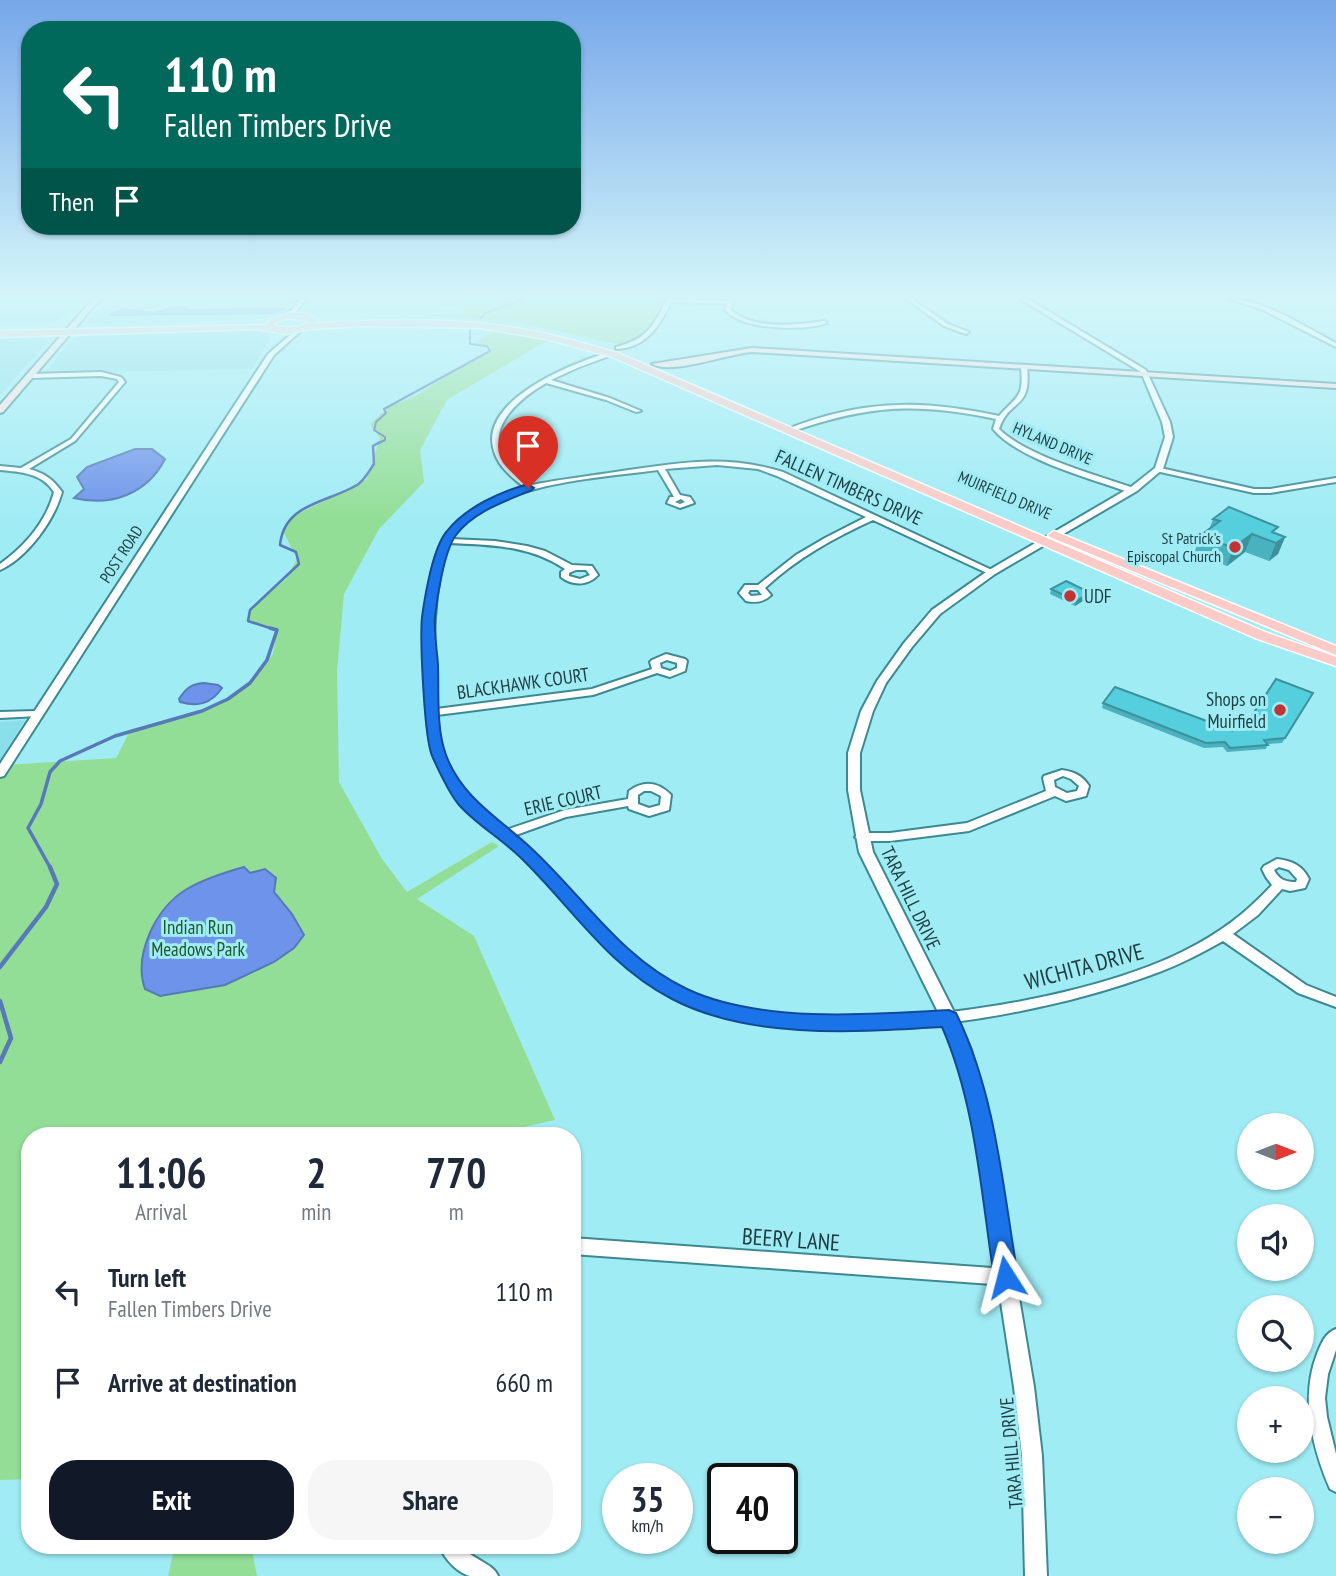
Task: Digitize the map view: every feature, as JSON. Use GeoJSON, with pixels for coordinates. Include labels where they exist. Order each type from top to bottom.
{"type":"FeatureCollection","features":[{"type":"Feature","properties":{"kind":"main road"},"geometry":{"type":"LineString","coordinates":[[0,410],[33,373]]}},
{"type":"Feature","properties":{"kind":"main road","name":"MUIRFIELD DRIVE"},"geometry":{"type":"LineString","coordinates":[[671,373],[788,431],[1049,539],[1336,651]]}},
{"type":"Feature","properties":{"kind":"main road","name":"MUIRFIELD DRIVE"},"geometry":{"type":"LineString","coordinates":[[672,373],[800,426],[1260,635],[1336,662]]}},
{"type":"Feature","properties":{"kind":"main road"},"geometry":{"type":"LineString","coordinates":[[1121,373],[1336,386]]}},
{"type":"Feature","properties":{"kind":"street","name":"POST ROAD"},"geometry":{"type":"LineString","coordinates":[[0,773],[259,373]]}},
{"type":"Feature","properties":{"kind":"street"},"geometry":{"type":"LineString","coordinates":[[528,488],[501,459],[497,450],[497,432],[502,417],[515,402],[546,381],[565,373]]}},
{"type":"Feature","properties":{"kind":"street","name":"HYLAND DRIVE"},"geometry":{"type":"LineString","coordinates":[[1024,373],[1025,392],[1012,409],[1000,418],[996,429],[1009,443],[1131,490]]}},
{"type":"Feature","properties":{"kind":"street"},"geometry":{"type":"LineString","coordinates":[[23,470],[73,440],[120,388],[122,382],[119,378],[101,374],[30,376]]}},
{"type":"Feature","properties":{"kind":"street"},"geometry":{"type":"LineString","coordinates":[[1146,374],[1169,438],[1158,469],[1254,491],[1334,482]]}},
{"type":"Feature","properties":{"kind":"street"},"geometry":{"type":"LineString","coordinates":[[546,381],[608,399],[638,411]]}},
{"type":"Feature","properties":{"kind":"street"},"geometry":{"type":"LineString","coordinates":[[788,431],[849,410],[894,405],[954,409],[1000,418]]}},
{"type":"Feature","properties":{"kind":"street","name":"FALLEN TIMBERS DRIVE"},"geometry":{"type":"LineString","coordinates":[[949,1018],[867,1023],[734,1014],[680,995],[631,965],[524,852],[464,800],[439,755],[433,712],[429,618],[447,541],[463,521],[482,507],[528,488],[711,463],[755,466],[780,474],[992,572]]}},
{"type":"Feature","properties":{"kind":"street"},"geometry":{"type":"LineString","coordinates":[[0,468],[23,470],[50,479],[58,492],[50,514],[14,558],[0,568]]}},
{"type":"Feature","properties":{"kind":"street"},"geometry":{"type":"LineString","coordinates":[[661,469],[678,497]]}},
{"type":"Feature","properties":{"kind":"street","name":"TARA HILL DRIVE"},"geometry":{"type":"LineString","coordinates":[[1036,1576],[1032,1456],[978,1101],[963,1051],[949,1018],[882,887],[861,837],[854,790],[854,753],[867,711],[881,683],[926,622],[947,602],[992,572],[1131,490],[1158,469]]}},
{"type":"Feature","properties":{"kind":"street"},"geometry":{"type":"LineString","coordinates":[[760,587],[813,547],[872,517]]}},
{"type":"Feature","properties":{"kind":"street"},"geometry":{"type":"LineString","coordinates":[[447,541],[530,549],[554,557],[570,568]]}},
{"type":"Feature","properties":{"kind":"street","name":"BLACKHAWK COURT"},"geometry":{"type":"LineString","coordinates":[[433,712],[593,692],[657,670]]}},
{"type":"Feature","properties":{"kind":"street"},"geometry":{"type":"LineString","coordinates":[[0,715],[36,714]]}},
{"type":"Feature","properties":{"kind":"street"},"geometry":{"type":"LineString","coordinates":[[861,837],[890,837],[969,827],[1054,792]]}},
{"type":"Feature","properties":{"kind":"street","name":"ERIE COURT"},"geometry":{"type":"LineString","coordinates":[[503,835],[565,814],[631,802]]}},
{"type":"Feature","properties":{"kind":"street","name":"WICHITA DRIVE"},"geometry":{"type":"LineString","coordinates":[[949,1018],[1066,998],[1161,967],[1223,934],[1264,905],[1280,884]]}},
{"type":"Feature","properties":{"kind":"street"},"geometry":{"type":"LineString","coordinates":[[1223,934],[1302,989],[1336,1002]]}},
{"type":"Feature","properties":{"kind":"street","name":"BEERY LANE"},"geometry":{"type":"LineString","coordinates":[[581,1247],[1006,1277]]}},
{"type":"Feature","properties":{"kind":"street"},"geometry":{"type":"LineString","coordinates":[[1336,1337],[1326,1348],[1316,1398],[1336,1483]]}},
{"type":"Feature","properties":{"kind":"street"},"geometry":{"type":"LineString","coordinates":[[455,1554],[460,1560],[489,1576]]}},
{"type":"Feature","properties":{"kind":"shaded area"},"geometry":{"type":"Polygon","coordinates":[[[0,373],[20,373],[0,395],[0,373]]]}},
{"type":"Feature","properties":{"kind":"shaded area"},"geometry":{"type":"Polygon","coordinates":[[[25,720],[0,760],[0,722],[25,720]]]}},
{"type":"Feature","properties":{"kind":"green space","name":"Indian Run Meadows Park"},"geometry":{"type":"Polygon","coordinates":[[[451,373],[493,373],[447,400],[420,450],[424,482],[379,529],[344,594],[337,671],[339,782],[382,859],[407,892],[492,842],[499,846],[417,899],[474,936],[555,1120],[524,1127],[21,1127],[21,1479],[0,1480],[0,773],[5,765],[116,758],[131,729],[178,720],[221,704],[254,679],[273,654],[277,630],[248,621],[250,610],[286,579],[297,559],[283,531],[290,518],[367,479],[380,438],[370,424],[389,407],[417,395],[451,373]]]}},
{"type":"Feature","properties":{"kind":"green space"},"geometry":{"type":"Polygon","coordinates":[[[173,1554],[253,1554],[257,1576],[168,1576],[173,1554]]]}},
{"type":"Feature","properties":{"kind":"water"},"geometry":{"type":"Polygon","coordinates":[[[135,449],[152,449],[165,459],[148,481],[127,495],[114,499],[101,501],[74,498],[84,489],[77,477],[87,467],[135,449]]]}},
{"type":"Feature","properties":{"kind":"water"},"geometry":{"type":"Polygon","coordinates":[[[204,683],[222,688],[204,703],[180,702],[179,699],[187,689],[204,683]]]}},
{"type":"Feature","properties":{"kind":"water"},"geometry":{"type":"Polygon","coordinates":[[[244,867],[250,873],[265,869],[276,878],[274,892],[292,914],[304,935],[294,948],[274,962],[225,985],[160,996],[145,989],[142,962],[145,947],[166,907],[194,885],[244,867]]]}},
{"type":"Feature","properties":{"kind":"building"},"geometry":{"type":"Polygon","coordinates":[[[1229,507],[1278,527],[1272,532],[1285,537],[1276,543],[1252,534],[1233,548],[1201,535],[1220,521],[1213,519],[1229,507]]]}},
{"type":"Feature","properties":{"kind":"building"},"geometry":{"type":"Polygon","coordinates":[[[1066,581],[1091,593],[1076,601],[1051,589],[1066,581]]]}},
{"type":"Feature","properties":{"kind":"building"},"geometry":{"type":"Polygon","coordinates":[[[1276,679],[1313,693],[1285,738],[1264,740],[1268,745],[1230,748],[1225,742],[1206,743],[1103,703],[1115,687],[1231,730],[1224,721],[1249,720],[1276,679]]]}},
{"type":"Feature","properties":{"kind":"waterway"},"geometry":{"type":"LineString","coordinates":[[377,444],[385,440],[385,437],[374,430],[376,422],[386,413],[384,409],[451,373]]}},
{"type":"Feature","properties":{"kind":"waterway"},"geometry":{"type":"LineString","coordinates":[[276,630],[248,621],[250,610],[299,564],[296,552],[280,545],[283,531],[298,512],[360,483],[374,464],[373,446],[380,442]]}},
{"type":"Feature","properties":{"kind":"waterway"},"geometry":{"type":"LineString","coordinates":[[50,868],[28,828],[41,804],[50,772],[60,761],[115,736],[202,711],[228,699],[250,683],[267,660],[277,630],[270,628]]}},
{"type":"Feature","properties":{"kind":"waterway"},"geometry":{"type":"LineString","coordinates":[[0,967],[46,907],[57,884],[50,868]]}},
{"type":"Feature","properties":{"kind":"waterway"},"geometry":{"type":"LineString","coordinates":[[0,1001],[11,1038],[0,1062]]}},
{"type":"Feature","properties":{"kind":"place","name":"St Patrick's Episcopal Church"},"geometry":{"type":"Point","coordinates":[1235,547]}},
{"type":"Feature","properties":{"kind":"place","name":"UDF"},"geometry":{"type":"Point","coordinates":[1070,596]}},
{"type":"Feature","properties":{"kind":"place","name":"Shops on Muirfield"},"geometry":{"type":"Point","coordinates":[1280,710]}},
{"type":"Feature","properties":{"kind":"route"},"geometry":{"type":"LineString","coordinates":[[528,488],[482,507],[451,533],[442,550],[429,618],[434,733],[439,755],[464,800],[524,852],[631,965],[680,995],[734,1014],[794,1020],[867,1023],[949,1018],[963,1051],[978,1101],[1006,1277]]}}]}
